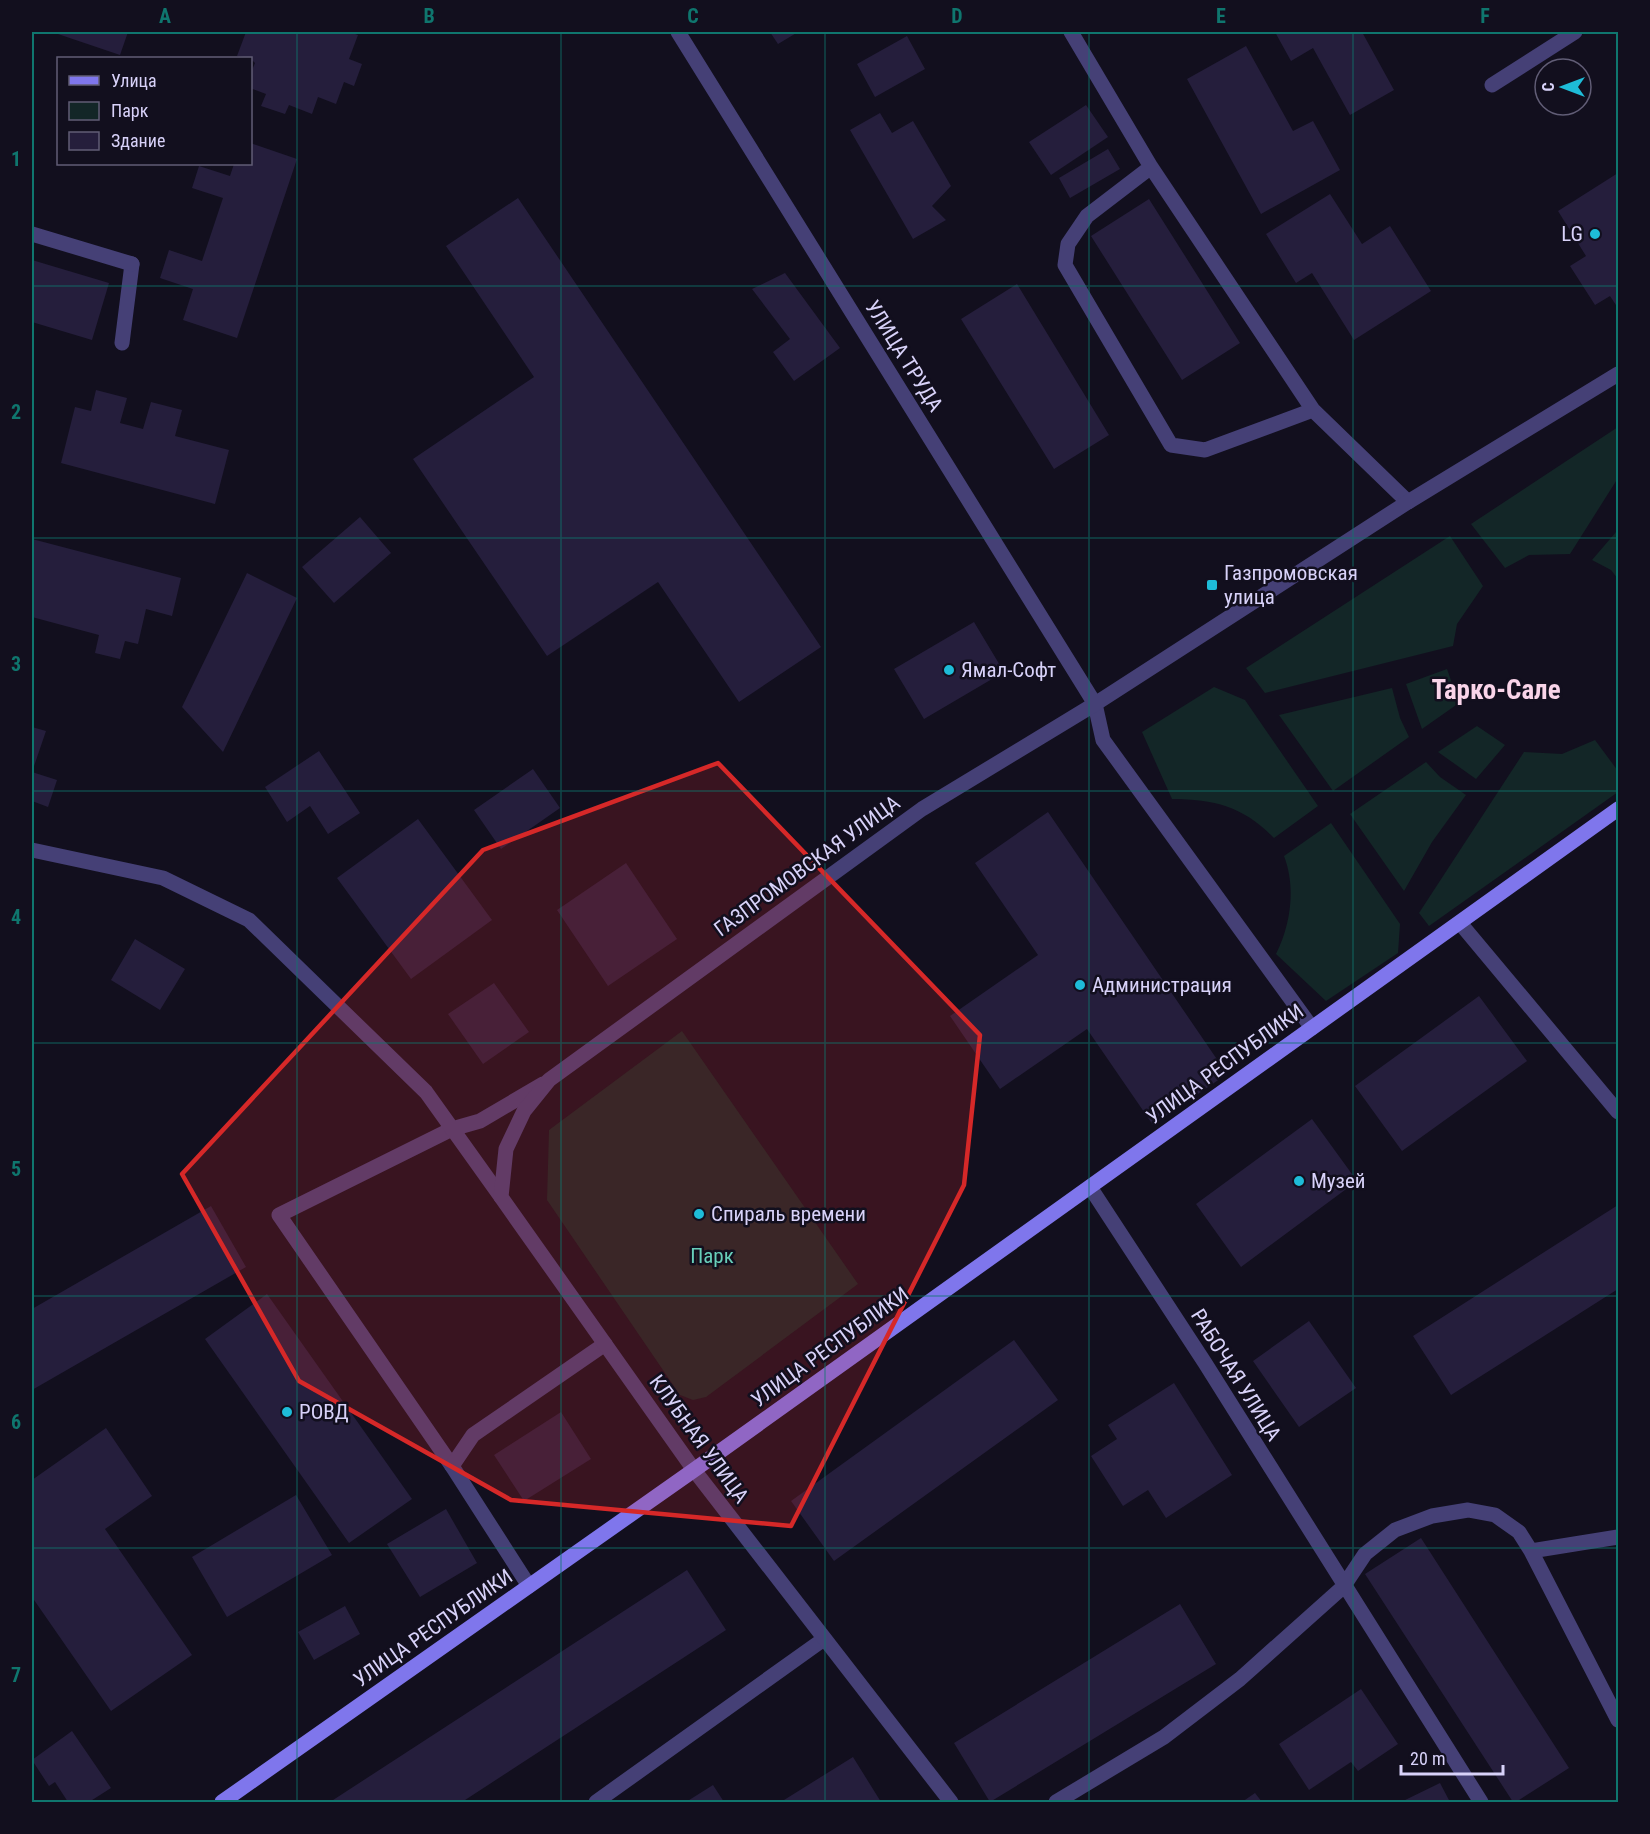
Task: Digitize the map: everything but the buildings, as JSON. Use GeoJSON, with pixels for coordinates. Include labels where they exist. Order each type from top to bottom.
{"type":"FeatureCollection","features":[{"type":"Feature","properties":{"kind":"main road","name":"УЛИЦА РЕСПУБЛИКИ"},"geometry":{"type":"LineString","coordinates":[[222,1803],[694,1470],[1618,809]]}},
{"type":"Feature","properties":{"kind":"street","name":"УЛИЦА ТРУДА"},"geometry":{"type":"LineString","coordinates":[[678,32],[1095,704],[1103,740],[1312,1028]]}},
{"type":"Feature","properties":{"kind":"street"},"geometry":{"type":"LineString","coordinates":[[1071,32],[1151,168],[1313,410],[1408,502]]}},
{"type":"Feature","properties":{"kind":"street"},"geometry":{"type":"LineString","coordinates":[[1492,85],[1575,32]]}},
{"type":"Feature","properties":{"kind":"street"},"geometry":{"type":"LineString","coordinates":[[1151,168],[1087,216],[1068,244],[1065,265],[1171,445],[1205,450],[1313,410]]}},
{"type":"Feature","properties":{"kind":"street"},"geometry":{"type":"LineString","coordinates":[[32,234],[132,264],[122,343]]}},
{"type":"Feature","properties":{"kind":"street","name":"ГАЗПРОМОВСКАЯ УЛИЦА"},"geometry":{"type":"LineString","coordinates":[[452,1466],[279,1215],[452,1129],[480,1121],[549,1080],[922,809],[1095,704],[1408,502],[1618,374]]}},
{"type":"Feature","properties":{"kind":"street","name":"КЛУБНАЯ УЛИЦА"},"geometry":{"type":"LineString","coordinates":[[32,850],[163,878],[249,920],[426,1092],[694,1470],[951,1803]]}},
{"type":"Feature","properties":{"kind":"street"},"geometry":{"type":"LineString","coordinates":[[1460,922],[1618,1112]]}},
{"type":"Feature","properties":{"kind":"street"},"geometry":{"type":"LineString","coordinates":[[501,1197],[506,1149],[524,1111],[549,1080]]}},
{"type":"Feature","properties":{"kind":"street","name":"РАБОЧАЯ УЛИЦА"},"geometry":{"type":"LineString","coordinates":[[1090,1187],[1205,1363],[1343,1587],[1481,1803]]}},
{"type":"Feature","properties":{"kind":"street"},"geometry":{"type":"LineString","coordinates":[[529,1586],[452,1466],[473,1435],[605,1344]]}},
{"type":"Feature","properties":{"kind":"street"},"geometry":{"type":"LineString","coordinates":[[1056,1803],[1164,1737],[1240,1679],[1343,1587],[1365,1554],[1395,1530],[1432,1516],[1468,1510],[1495,1515],[1519,1532],[1618,1720]]}},
{"type":"Feature","properties":{"kind":"street"},"geometry":{"type":"LineString","coordinates":[[1531,1551],[1618,1537]]}},
{"type":"Feature","properties":{"kind":"street"},"geometry":{"type":"LineString","coordinates":[[596,1803],[824,1639]]}},
{"type":"Feature","properties":{"kind":"highlighted area"},"geometry":{"type":"Polygon","coordinates":[[[718,763],[980,1035],[964,1185],[791,1526],[511,1500],[299,1381],[182,1174],[483,850],[718,763]]]}},
{"type":"Feature","properties":{"kind":"green space"},"geometry":{"type":"Polygon","coordinates":[[[1618,427],[1618,478],[1570,554],[1529,555],[1505,568],[1471,524],[1618,427]]]}},
{"type":"Feature","properties":{"kind":"green space"},"geometry":{"type":"Polygon","coordinates":[[[1616,532],[1618,534],[1618,579],[1611,570],[1592,560],[1616,532]]]}},
{"type":"Feature","properties":{"kind":"green space"},"geometry":{"type":"Polygon","coordinates":[[[1450,536],[1483,586],[1457,624],[1453,646],[1265,693],[1246,668],[1450,536]]]}},
{"type":"Feature","properties":{"kind":"green space"},"geometry":{"type":"Polygon","coordinates":[[[1447,669],[1459,703],[1422,729],[1406,684],[1447,669]]]}},
{"type":"Feature","properties":{"kind":"green space"},"geometry":{"type":"Polygon","coordinates":[[[1214,687],[1245,700],[1318,806],[1274,838],[1263,827],[1228,807],[1202,801],[1172,799],[1142,732],[1214,687]]]}},
{"type":"Feature","properties":{"kind":"green space"},"geometry":{"type":"Polygon","coordinates":[[[1392,688],[1400,718],[1409,737],[1333,791],[1279,715],[1392,688]]]}},
{"type":"Feature","properties":{"kind":"green space"},"geometry":{"type":"Polygon","coordinates":[[[1477,726],[1505,745],[1476,779],[1438,752],[1477,726]]]}},
{"type":"Feature","properties":{"kind":"green space"},"geometry":{"type":"Polygon","coordinates":[[[1595,740],[1618,771],[1618,792],[1429,926],[1419,913],[1524,752],[1562,754],[1595,740]]]}},
{"type":"Feature","properties":{"kind":"green space"},"geometry":{"type":"Polygon","coordinates":[[[1426,762],[1440,777],[1466,795],[1432,842],[1404,891],[1350,814],[1426,762]]]}},
{"type":"Feature","properties":{"kind":"green space"},"geometry":{"type":"Polygon","coordinates":[[[1331,823],[1400,924],[1398,953],[1326,1001],[1276,954],[1288,918],[1291,893],[1284,856],[1331,823]]]}},
{"type":"Feature","properties":{"kind":"green space","name":"Парк"},"geometry":{"type":"Polygon","coordinates":[[[682,1031],[858,1284],[706,1397],[693,1400],[680,1395],[547,1200],[549,1130],[682,1031]]]}},
{"type":"Feature","properties":{"kind":"place","name":"LG"},"geometry":{"type":"Point","coordinates":[1595,234]}},
{"type":"Feature","properties":{"kind":"place","name":"Газпромовская улица"},"geometry":{"type":"Point","coordinates":[1212,585]}},
{"type":"Feature","properties":{"kind":"place","name":"Ямал-Софт"},"geometry":{"type":"Point","coordinates":[949,670]}},
{"type":"Feature","properties":{"kind":"place","name":"Администрация"},"geometry":{"type":"Point","coordinates":[1080,985]}},
{"type":"Feature","properties":{"kind":"place","name":"Музей"},"geometry":{"type":"Point","coordinates":[1299,1181]}},
{"type":"Feature","properties":{"kind":"place","name":"Спираль времени"},"geometry":{"type":"Point","coordinates":[699,1214]}},
{"type":"Feature","properties":{"kind":"place","name":"РОВД"},"geometry":{"type":"Point","coordinates":[287,1412]}},
{"type":"Feature","properties":{"kind":"district","name":"Тарко-Сале"},"geometry":{"type":"Point","coordinates":[1496,690]}}]}
